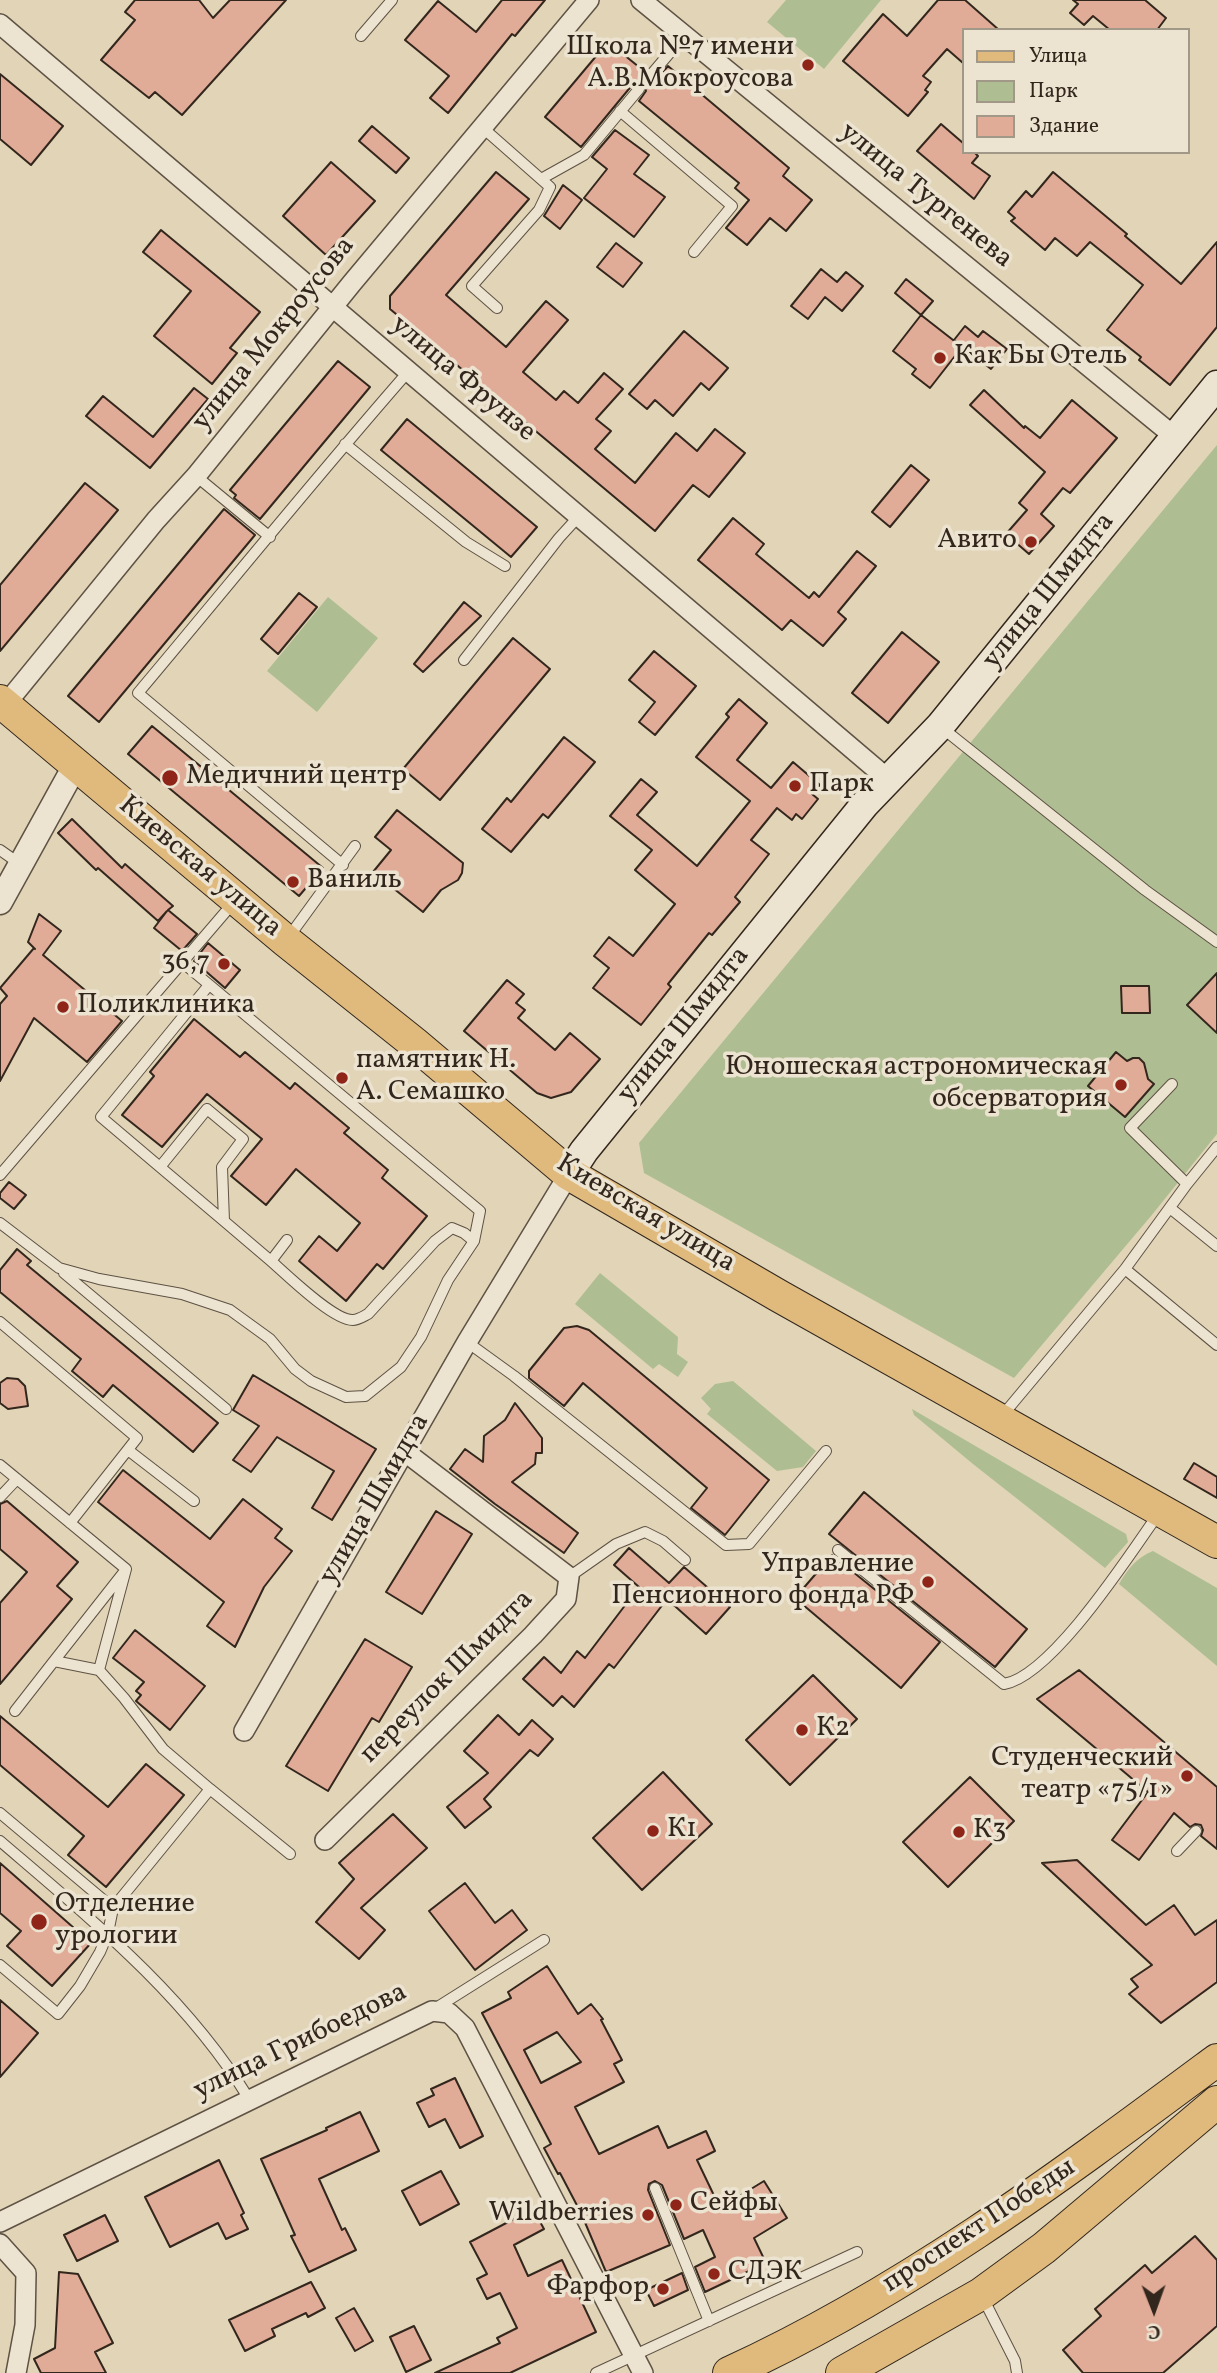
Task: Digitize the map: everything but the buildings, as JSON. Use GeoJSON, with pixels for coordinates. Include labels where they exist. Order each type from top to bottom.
{"type":"FeatureCollection","features":[{"type":"Feature","properties":{"kind":"main road","name":"улица Шмидта"},"geometry":{"type":"LineString","coordinates":[[569,1174],[584,1151],[865,804],[940,726],[1217,385]]}},
{"type":"Feature","properties":{"kind":"main road","name":"Киевская улица"},"geometry":{"type":"LineString","coordinates":[[2,703],[236,900],[414,1042],[569,1174],[779,1296],[1217,1542]]}},
{"type":"Feature","properties":{"kind":"main road","name":"проспект Победы"},"geometry":{"type":"LineString","coordinates":[[729,2373],[830,2322],[946,2253],[1073,2166],[1217,2060]]}},
{"type":"Feature","properties":{"kind":"main road","name":"проспект Победы"},"geometry":{"type":"LineString","coordinates":[[842,2373],[981,2294],[1044,2248],[1217,2102]]}},
{"type":"Feature","properties":{"kind":"street","name":"улица Мокроусова"},"geometry":{"type":"LineString","coordinates":[[2,703],[196,476],[332,307],[589,0]]}},
{"type":"Feature","properties":{"kind":"street","name":"улица Тургенева"},"geometry":{"type":"LineString","coordinates":[[641,0],[1175,437]]}},
{"type":"Feature","properties":{"kind":"street","name":"улица Фрунзе"},"geometry":{"type":"LineString","coordinates":[[0,23],[889,780]]}},
{"type":"Feature","properties":{"kind":"street"},"geometry":{"type":"LineString","coordinates":[[0,902],[75,766]]}},
{"type":"Feature","properties":{"kind":"street","name":"улица Шмидта"},"geometry":{"type":"LineString","coordinates":[[244,1731],[467,1342],[569,1174]]}},
{"type":"Feature","properties":{"kind":"street","name":"переулок Шмидта"},"geometry":{"type":"LineString","coordinates":[[325,1840],[533,1635],[566,1599],[569,1577],[404,1451]]}},
{"type":"Feature","properties":{"kind":"street","name":"улица Грибоедова"},"geometry":{"type":"LineString","coordinates":[[0,2222],[432,2011],[450,2013],[465,2028],[643,2373]]}},
{"type":"Feature","properties":{"kind":"street"},"geometry":{"type":"LineString","coordinates":[[0,2244],[26,2273],[25,2325],[16,2373]]}},
{"type":"Feature","properties":{"kind":"lane"},"geometry":{"type":"LineString","coordinates":[[361,36],[392,0]]}},
{"type":"Feature","properties":{"kind":"lane"},"geometry":{"type":"LineString","coordinates":[[650,76],[684,36]]}},
{"type":"Feature","properties":{"kind":"lane"},"geometry":{"type":"LineString","coordinates":[[541,179],[584,155],[639,89]]}},
{"type":"Feature","properties":{"kind":"lane"},"geometry":{"type":"LineString","coordinates":[[620,111],[732,206],[694,252]]}},
{"type":"Feature","properties":{"kind":"lane"},"geometry":{"type":"LineString","coordinates":[[483,128],[550,187],[538,210],[472,286],[497,308]]}},
{"type":"Feature","properties":{"kind":"lane"},"geometry":{"type":"LineString","coordinates":[[343,864],[138,693],[270,537],[345,443],[408,372]]}},
{"type":"Feature","properties":{"kind":"lane"},"geometry":{"type":"LineString","coordinates":[[345,443],[466,542],[505,566]]}},
{"type":"Feature","properties":{"kind":"lane"},"geometry":{"type":"LineString","coordinates":[[196,476],[270,537]]}},
{"type":"Feature","properties":{"kind":"lane"},"geometry":{"type":"LineString","coordinates":[[464,660],[580,515]]}},
{"type":"Feature","properties":{"kind":"lane"},"geometry":{"type":"LineString","coordinates":[[940,726],[1135,882],[1217,942]]}},
{"type":"Feature","properties":{"kind":"lane"},"geometry":{"type":"LineString","coordinates":[[286,941],[355,846]]}},
{"type":"Feature","properties":{"kind":"lane"},"geometry":{"type":"LineString","coordinates":[[0,850],[20,864]]}},
{"type":"Feature","properties":{"kind":"lane"},"geometry":{"type":"LineString","coordinates":[[0,1175],[236,900]]}},
{"type":"Feature","properties":{"kind":"lane"},"geometry":{"type":"LineString","coordinates":[[59,1268],[99,1279],[181,1294],[230,1310],[270,1339],[295,1369],[312,1381],[346,1397],[365,1396],[401,1367],[421,1337],[447,1280],[474,1241],[480,1211],[182,962]]}},
{"type":"Feature","properties":{"kind":"lane"},"geometry":{"type":"LineString","coordinates":[[209,985],[101,1117],[341,1318],[354,1321],[368,1314],[435,1241],[452,1228],[474,1241]]}},
{"type":"Feature","properties":{"kind":"lane"},"geometry":{"type":"LineString","coordinates":[[1172,1084],[1130,1128],[1187,1184]]}},
{"type":"Feature","properties":{"kind":"lane"},"geometry":{"type":"LineString","coordinates":[[160,1167],[207,1109],[243,1139],[222,1167],[223,1221]]}},
{"type":"Feature","properties":{"kind":"lane"},"geometry":{"type":"LineString","coordinates":[[999,1419],[1112,1292],[1125,1269],[1217,1147]]}},
{"type":"Feature","properties":{"kind":"lane"},"geometry":{"type":"LineString","coordinates":[[1170,1208],[1217,1246]]}},
{"type":"Feature","properties":{"kind":"lane"},"geometry":{"type":"LineString","coordinates":[[0,1223],[59,1268],[226,1409]]}},
{"type":"Feature","properties":{"kind":"lane"},"geometry":{"type":"LineString","coordinates":[[271,1261],[287,1240]]}},
{"type":"Feature","properties":{"kind":"lane"},"geometry":{"type":"LineString","coordinates":[[1125,1269],[1217,1345]]}},
{"type":"Feature","properties":{"kind":"lane"},"geometry":{"type":"LineString","coordinates":[[0,1322],[137,1438],[70,1523]]}},
{"type":"Feature","properties":{"kind":"lane"},"geometry":{"type":"LineString","coordinates":[[467,1342],[514,1376],[726,1545],[749,1544],[826,1451]]}},
{"type":"Feature","properties":{"kind":"lane"},"geometry":{"type":"LineString","coordinates":[[128,1450],[194,1501]]}},
{"type":"Feature","properties":{"kind":"lane"},"geometry":{"type":"LineString","coordinates":[[0,1465],[126,1569]]}},
{"type":"Feature","properties":{"kind":"lane"},"geometry":{"type":"LineString","coordinates":[[0,1497],[17,1479]]}},
{"type":"Feature","properties":{"kind":"lane"},"geometry":{"type":"LineString","coordinates":[[838,1550],[1004,1684],[1016,1682],[1061,1645],[1161,1510]]}},
{"type":"Feature","properties":{"kind":"lane"},"geometry":{"type":"LineString","coordinates":[[569,1577],[616,1544],[645,1532],[663,1541],[685,1560]]}},
{"type":"Feature","properties":{"kind":"lane"},"geometry":{"type":"LineString","coordinates":[[15,1712],[126,1569]]}},
{"type":"Feature","properties":{"kind":"lane"},"geometry":{"type":"LineString","coordinates":[[99,1670],[126,1569]]}},
{"type":"Feature","properties":{"kind":"lane"},"geometry":{"type":"LineString","coordinates":[[54,1661],[99,1670],[163,1749],[290,1854]]}},
{"type":"Feature","properties":{"kind":"lane"},"geometry":{"type":"LineString","coordinates":[[0,1965],[58,2014],[80,1986],[100,1952],[108,1933],[113,1908],[210,1790]]}},
{"type":"Feature","properties":{"kind":"lane"},"geometry":{"type":"LineString","coordinates":[[0,1813],[113,1908]]}},
{"type":"Feature","properties":{"kind":"lane"},"geometry":{"type":"LineString","coordinates":[[1177,1851],[1196,1831]]}},
{"type":"Feature","properties":{"kind":"lane"},"geometry":{"type":"LineString","coordinates":[[0,1840],[108,1933],[196,2025],[229,2066],[249,2099]]}},
{"type":"Feature","properties":{"kind":"lane"},"geometry":{"type":"LineString","coordinates":[[432,2011],[544,1940]]}},
{"type":"Feature","properties":{"kind":"lane"},"geometry":{"type":"LineString","coordinates":[[655,2188],[709,2320]]}},
{"type":"Feature","properties":{"kind":"lane"},"geometry":{"type":"LineString","coordinates":[[596,2373],[857,2252]]}},
{"type":"Feature","properties":{"kind":"lane"},"geometry":{"type":"LineString","coordinates":[[981,2294],[1005,2339],[1017,2373]]}},
{"type":"Feature","properties":{"kind":"green space"},"geometry":{"type":"Polygon","coordinates":[[[786,0],[881,0],[824,69],[767,22],[786,0]]]}},
{"type":"Feature","properties":{"kind":"green space"},"geometry":{"type":"Polygon","coordinates":[[[1217,445],[1217,1134],[1014,1378],[644,1173],[639,1143],[1217,445]]]}},
{"type":"Feature","properties":{"kind":"green space"},"geometry":{"type":"Polygon","coordinates":[[[328,597],[378,638],[317,712],[267,671],[328,597]]]}},
{"type":"Feature","properties":{"kind":"green space"},"geometry":{"type":"Polygon","coordinates":[[[600,1273],[678,1337],[677,1354],[688,1362],[678,1377],[659,1364],[653,1369],[575,1304],[600,1273]]]}},
{"type":"Feature","properties":{"kind":"green space"},"geometry":{"type":"Polygon","coordinates":[[[733,1381],[816,1451],[803,1467],[777,1471],[707,1414],[711,1409],[701,1398],[715,1384],[733,1381]]]}},
{"type":"Feature","properties":{"kind":"green space"},"geometry":{"type":"Polygon","coordinates":[[[912,1409],[1126,1534],[1128,1542],[1105,1568],[973,1464],[914,1415],[912,1409]]]}},
{"type":"Feature","properties":{"kind":"green space"},"geometry":{"type":"Polygon","coordinates":[[[1153,1551],[1217,1588],[1217,1666],[1119,1584],[1133,1565],[1153,1551]]]}},
{"type":"Feature","properties":{"kind":"place","name":"Школа №7 имени А.В.Мокроусова"},"geometry":{"type":"Point","coordinates":[808,65]}},
{"type":"Feature","properties":{"kind":"place","name":"Как Бы Отель"},"geometry":{"type":"Point","coordinates":[940,358]}},
{"type":"Feature","properties":{"kind":"place","name":"Авито"},"geometry":{"type":"Point","coordinates":[1031,542]}},
{"type":"Feature","properties":{"kind":"place","name":"Медичний центр"},"geometry":{"type":"Point","coordinates":[170,778]}},
{"type":"Feature","properties":{"kind":"place","name":"Парк"},"geometry":{"type":"Point","coordinates":[795,786]}},
{"type":"Feature","properties":{"kind":"place","name":"Ваниль"},"geometry":{"type":"Point","coordinates":[293,882]}},
{"type":"Feature","properties":{"kind":"place","name":"36,7"},"geometry":{"type":"Point","coordinates":[224,964]}},
{"type":"Feature","properties":{"kind":"place","name":"Поликлиника"},"geometry":{"type":"Point","coordinates":[63,1007]}},
{"type":"Feature","properties":{"kind":"place","name":"памятник Н. А. Семашко"},"geometry":{"type":"Point","coordinates":[342,1078]}},
{"type":"Feature","properties":{"kind":"place","name":"Юношеская астрономическая обсерватория"},"geometry":{"type":"Point","coordinates":[1121,1085]}},
{"type":"Feature","properties":{"kind":"place","name":"Управление Пенсионного фонда РФ"},"geometry":{"type":"Point","coordinates":[928,1582]}},
{"type":"Feature","properties":{"kind":"place","name":"К2"},"geometry":{"type":"Point","coordinates":[802,1730]}},
{"type":"Feature","properties":{"kind":"place","name":"Студенческий театр «75/1»"},"geometry":{"type":"Point","coordinates":[1187,1776]}},
{"type":"Feature","properties":{"kind":"place","name":"К1"},"geometry":{"type":"Point","coordinates":[653,1831]}},
{"type":"Feature","properties":{"kind":"place","name":"К3"},"geometry":{"type":"Point","coordinates":[959,1832]}},
{"type":"Feature","properties":{"kind":"place","name":"Отделение урологии"},"geometry":{"type":"Point","coordinates":[39,1922]}},
{"type":"Feature","properties":{"kind":"place","name":"Сейфы"},"geometry":{"type":"Point","coordinates":[676,2205]}},
{"type":"Feature","properties":{"kind":"place","name":"Wildberries"},"geometry":{"type":"Point","coordinates":[648,2215]}},
{"type":"Feature","properties":{"kind":"place","name":"СДЭК"},"geometry":{"type":"Point","coordinates":[714,2274]}},
{"type":"Feature","properties":{"kind":"place","name":"Фарфор"},"geometry":{"type":"Point","coordinates":[663,2289]}}]}
